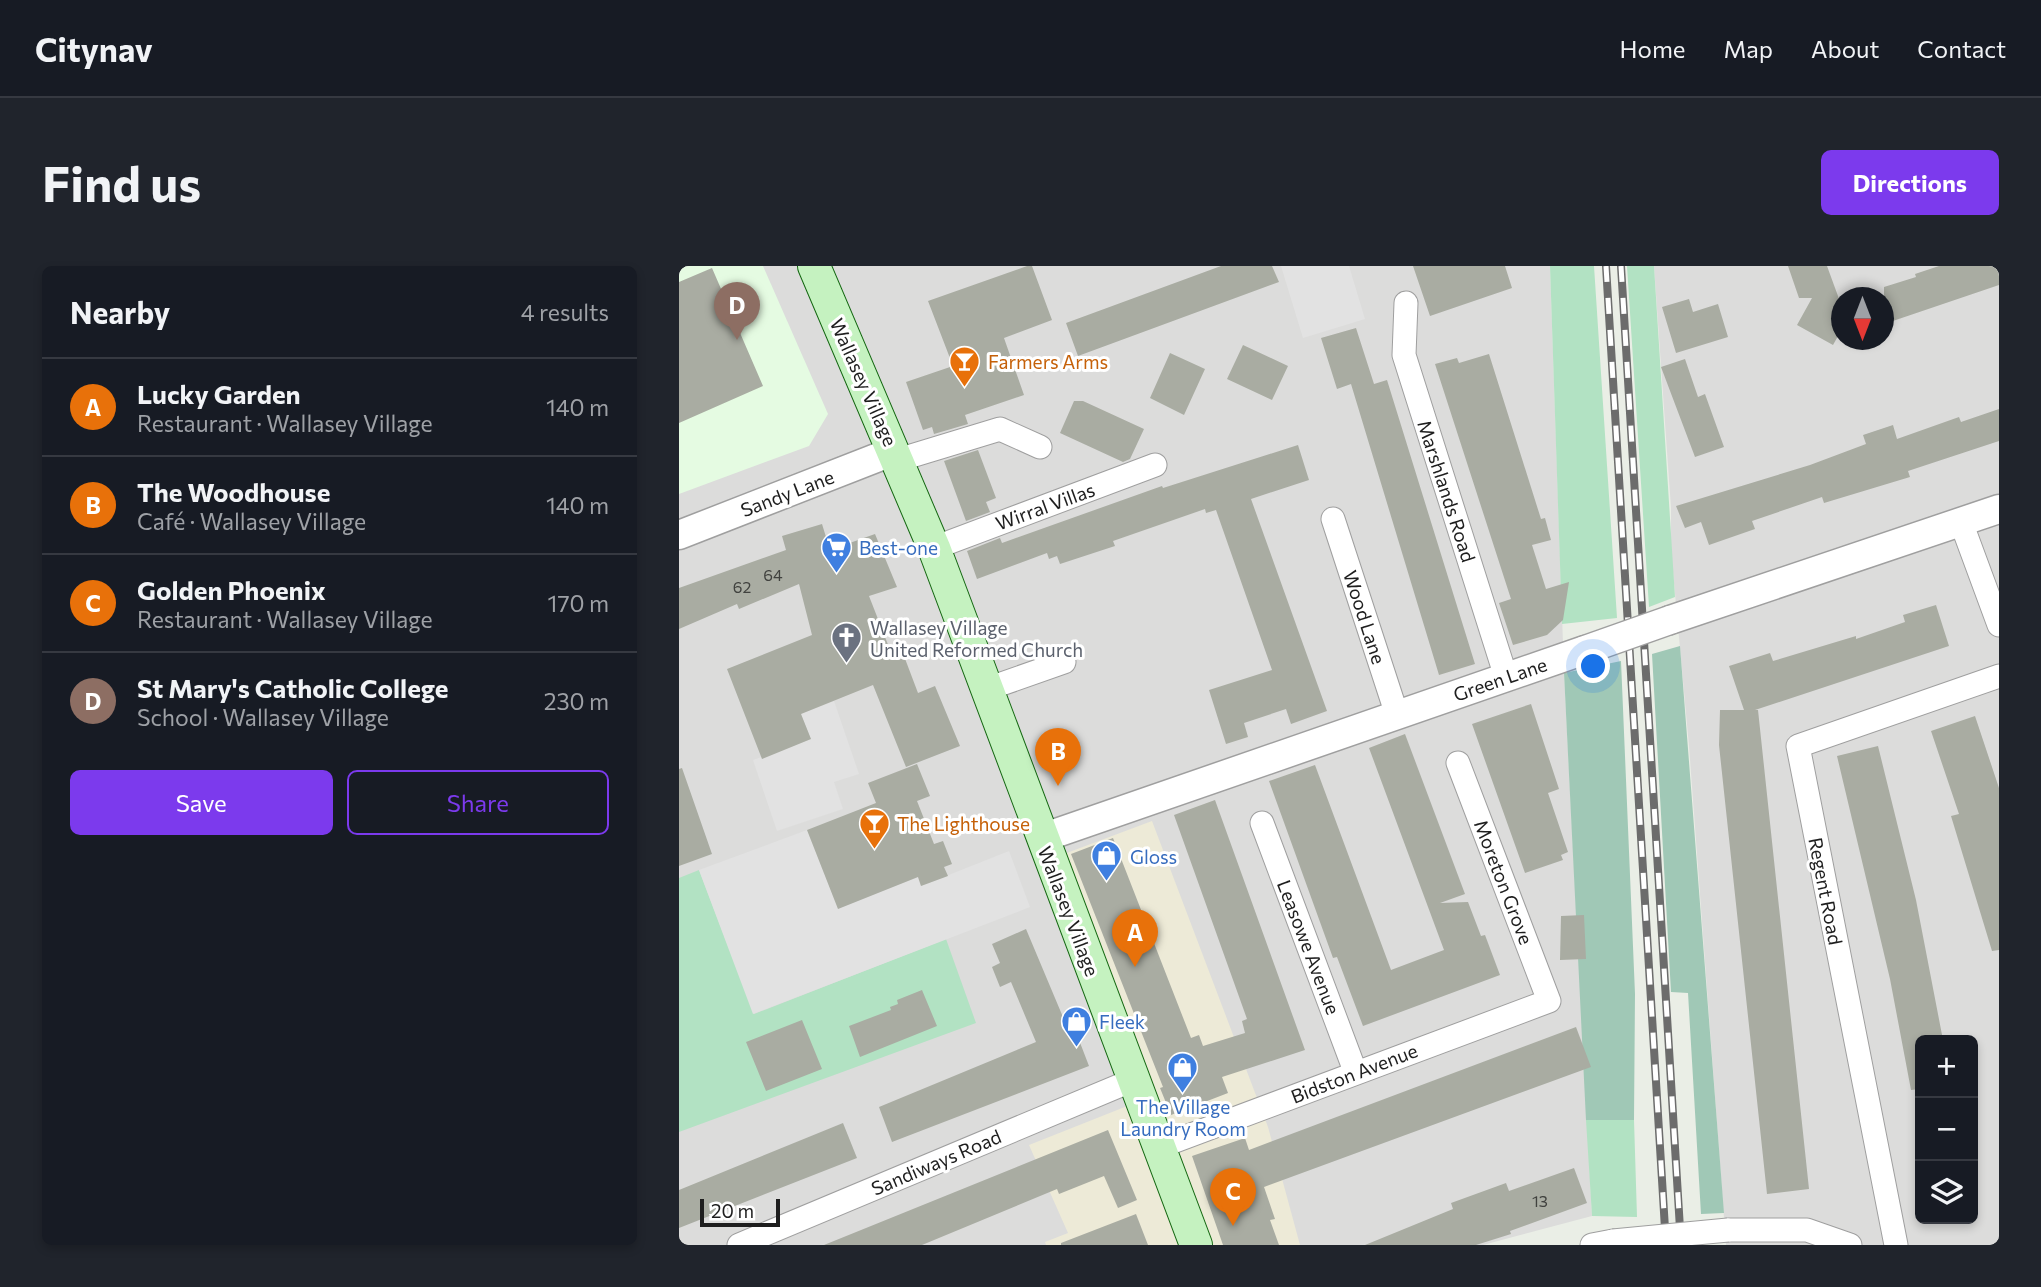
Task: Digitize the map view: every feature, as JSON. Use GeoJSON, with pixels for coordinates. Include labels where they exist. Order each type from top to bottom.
{"type":"FeatureCollection","features":[{"type":"Feature","properties":{"kind":"main road","name":"Wallasey Village"},"geometry":{"type":"LineString","coordinates":[[814,266],[935,548],[1196,1245]]}},
{"type":"Feature","properties":{"kind":"street","name":"Marshlands Road"},"geometry":{"type":"LineString","coordinates":[[1406,303],[1404,355],[1506,677]]}},
{"type":"Feature","properties":{"kind":"street"},"geometry":{"type":"LineString","coordinates":[[896,455],[1000,429],[1039,447]]}},
{"type":"Feature","properties":{"kind":"street","name":"Sandy Lane"},"geometry":{"type":"LineString","coordinates":[[679,535],[896,455]]}},
{"type":"Feature","properties":{"kind":"street","name":"Wirral Villas"},"geometry":{"type":"LineString","coordinates":[[935,548],[1155,465]]}},
{"type":"Feature","properties":{"kind":"street","name":"Green Lane"},"geometry":{"type":"LineString","coordinates":[[1042,838],[1999,509]]}},
{"type":"Feature","properties":{"kind":"street","name":"Wood Lane"},"geometry":{"type":"LineString","coordinates":[[1333,519],[1397,715]]}},
{"type":"Feature","properties":{"kind":"street"},"geometry":{"type":"LineString","coordinates":[[1961,522],[1999,625]]}},
{"type":"Feature","properties":{"kind":"street"},"geometry":{"type":"LineString","coordinates":[[987,688],[1064,663]]}},
{"type":"Feature","properties":{"kind":"street","name":"Regent Road"},"geometry":{"type":"LineString","coordinates":[[1896,1245],[1798,746],[1999,676]]}},
{"type":"Feature","properties":{"kind":"street","name":"Moreton Grove"},"geometry":{"type":"LineString","coordinates":[[1458,763],[1549,1000]]}},
{"type":"Feature","properties":{"kind":"street","name":"Leasowe Avenue"},"geometry":{"type":"LineString","coordinates":[[1262,823],[1356,1072]]}},
{"type":"Feature","properties":{"kind":"street","name":"Bidston Avenue"},"geometry":{"type":"LineString","coordinates":[[1159,1147],[1549,1000]]}},
{"type":"Feature","properties":{"kind":"street","name":"Sandiways Road"},"geometry":{"type":"LineString","coordinates":[[739,1245],[1133,1080]]}},
{"type":"Feature","properties":{"kind":"street"},"geometry":{"type":"LineString","coordinates":[[1603,1243],[1728,1230],[1807,1230],[1844,1240],[1850,1245]]}},
{"type":"Feature","properties":{"kind":"shaded area"},"geometry":{"type":"Polygon","coordinates":[[[679,266],[1550,266],[1564,673],[1592,1216],[1483,1245],[679,1245],[679,266]]]}},
{"type":"Feature","properties":{"kind":"shaded area"},"geometry":{"type":"Polygon","coordinates":[[[679,266],[763,266],[828,414],[809,446],[679,494],[679,266]]]}},
{"type":"Feature","properties":{"kind":"shaded area"},"geometry":{"type":"Polygon","coordinates":[[[1281,266],[1349,266],[1365,319],[1303,338],[1281,266]]]}},
{"type":"Feature","properties":{"kind":"shaded area"},"geometry":{"type":"Polygon","coordinates":[[[1550,266],[1594,266],[1617,618],[1562,624],[1550,266]]]}},
{"type":"Feature","properties":{"kind":"shaded area"},"geometry":{"type":"Polygon","coordinates":[[[1627,266],[1654,266],[1675,597],[1649,607],[1627,266]]]}},
{"type":"Feature","properties":{"kind":"shaded area"},"geometry":{"type":"Polygon","coordinates":[[[1654,266],[1999,266],[1999,1245],[1726,1245],[1689,746],[1671,550],[1671,508],[1654,266]]]}},
{"type":"Feature","properties":{"kind":"shaded area"},"geometry":{"type":"Polygon","coordinates":[[[1680,646],[1724,1213],[1701,1214],[1688,993],[1671,992],[1652,654],[1680,646]]]}},
{"type":"Feature","properties":{"kind":"shaded area"},"geometry":{"type":"Polygon","coordinates":[[[1621,661],[1635,994],[1634,1120],[1586,1120],[1564,673],[1621,661]]]}},
{"type":"Feature","properties":{"kind":"shaded area"},"geometry":{"type":"Polygon","coordinates":[[[834,701],[859,774],[834,782],[843,809],[777,831],[753,760],[811,739],[801,714],[834,701]]]}},
{"type":"Feature","properties":{"kind":"shaded area"},"geometry":{"type":"Polygon","coordinates":[[[1152,821],[1268,1127],[1300,1245],[1046,1245],[1045,1242],[1068,1233],[1029,1145],[1155,1095],[1064,854],[1152,821]]]}},
{"type":"Feature","properties":{"kind":"shaded area"},"geometry":{"type":"Polygon","coordinates":[[[807,830],[838,908],[918,877],[921,886],[1009,851],[1030,907],[753,1014],[699,870],[807,830]]]}},
{"type":"Feature","properties":{"kind":"shaded area"},"geometry":{"type":"Polygon","coordinates":[[[699,870],[754,1014],[946,939],[976,1023],[679,1132],[679,878],[699,870]]]}},
{"type":"Feature","properties":{"kind":"shaded area"},"geometry":{"type":"Polygon","coordinates":[[[1586,1120],[1634,1120],[1637,1217],[1592,1216],[1586,1120]]]}},
{"type":"Feature","properties":{"kind":"building"},"geometry":{"type":"Polygon","coordinates":[[[1032,266],[1052,320],[1004,338],[1024,395],[965,415],[968,424],[934,434],[932,427],[923,430],[906,382],[953,366],[928,301],[1032,266]]]}},
{"type":"Feature","properties":{"kind":"building"},"geometry":{"type":"Polygon","coordinates":[[[1221,266],[1272,266],[1279,282],[1078,356],[1066,323],[1221,266]]]}},
{"type":"Feature","properties":{"kind":"building"},"geometry":{"type":"Polygon","coordinates":[[[1413,266],[1505,266],[1512,288],[1430,316],[1413,266]]]}},
{"type":"Feature","properties":{"kind":"building"},"geometry":{"type":"Polygon","coordinates":[[[1788,266],[1827,266],[1835,287],[1831,287],[1831,344],[1797,325],[1812,298],[1799,298],[1788,266]]]}},
{"type":"Feature","properties":{"kind":"building"},"geometry":{"type":"Polygon","coordinates":[[[1939,266],[1999,266],[1999,285],[1894,321],[1894,287],[1884,287],[1916,277],[1915,274],[1939,266]]]}},
{"type":"Feature","properties":{"kind":"building"},"geometry":{"type":"Polygon","coordinates":[[[712,268],[763,386],[679,423],[679,282],[712,268]]]}},
{"type":"Feature","properties":{"kind":"building"},"geometry":{"type":"Polygon","coordinates":[[[1689,299],[1693,312],[1718,304],[1728,337],[1676,353],[1662,307],[1689,299]]]}},
{"type":"Feature","properties":{"kind":"building"},"geometry":{"type":"Polygon","coordinates":[[[1356,328],[1374,384],[1387,380],[1475,664],[1439,675],[1351,384],[1337,389],[1321,338],[1356,328]]]}},
{"type":"Feature","properties":{"kind":"building"},"geometry":{"type":"Polygon","coordinates":[[[1243,345],[1288,366],[1272,400],[1227,379],[1243,345]]]}},
{"type":"Feature","properties":{"kind":"building"},"geometry":{"type":"Polygon","coordinates":[[[1170,353],[1205,369],[1184,415],[1150,398],[1170,353]]]}},
{"type":"Feature","properties":{"kind":"building"},"geometry":{"type":"Polygon","coordinates":[[[1489,354],[1541,519],[1545,518],[1551,540],[1532,545],[1546,589],[1569,582],[1563,620],[1547,635],[1513,645],[1499,603],[1511,599],[1435,364],[1457,358],[1459,363],[1489,354]]]}},
{"type":"Feature","properties":{"kind":"building"},"geometry":{"type":"Polygon","coordinates":[[[1685,359],[1698,397],[1705,394],[1724,447],[1695,457],[1661,367],[1685,359]]]}},
{"type":"Feature","properties":{"kind":"building"},"geometry":{"type":"Polygon","coordinates":[[[1074,401],[1083,401],[1144,429],[1130,459],[1123,462],[1060,433],[1074,401]]]}},
{"type":"Feature","properties":{"kind":"building"},"geometry":{"type":"Polygon","coordinates":[[[1999,409],[1999,441],[1908,471],[1910,477],[1824,503],[1822,497],[1752,521],[1755,529],[1709,545],[1701,522],[1685,528],[1676,506],[1810,465],[1866,444],[1863,435],[1893,425],[1897,439],[1959,417],[1961,422],[1999,409]]]}},
{"type":"Feature","properties":{"kind":"building"},"geometry":{"type":"Polygon","coordinates":[[[1298,445],[1309,480],[1251,499],[1327,711],[1291,724],[1286,709],[1244,723],[1248,737],[1226,744],[1209,690],[1272,670],[1216,510],[1206,513],[1205,509],[1113,541],[1115,546],[1060,564],[1057,556],[1049,559],[1047,553],[977,579],[967,551],[1000,538],[1002,543],[1162,486],[1163,488],[1298,445]]]}},
{"type":"Feature","properties":{"kind":"building"},"geometry":{"type":"Polygon","coordinates":[[[978,450],[996,498],[986,502],[990,512],[966,521],[944,461],[978,450]]]}},
{"type":"Feature","properties":{"kind":"building"},"geometry":{"type":"Polygon","coordinates":[[[822,524],[830,550],[875,534],[897,587],[869,596],[894,660],[904,656],[918,693],[935,686],[960,746],[906,767],[873,685],[801,714],[811,739],[762,759],[727,669],[812,635],[799,584],[739,609],[737,604],[679,629],[679,588],[786,550],[782,536],[822,524]]]}},
{"type":"Feature","properties":{"kind":"building"},"geometry":{"type":"Polygon","coordinates":[[[1936,605],[1949,646],[1755,710],[1758,710],[1809,1189],[1767,1194],[1719,745],[1720,710],[1744,710],[1729,666],[1770,653],[1773,661],[1856,636],[1856,639],[1905,622],[1903,615],[1936,605]]]}},
{"type":"Feature","properties":{"kind":"building"},"geometry":{"type":"Polygon","coordinates":[[[1531,704],[1559,789],[1548,793],[1568,852],[1561,855],[1563,860],[1525,873],[1472,724],[1531,704]]]}},
{"type":"Feature","properties":{"kind":"building"},"geometry":{"type":"Polygon","coordinates":[[[1975,716],[1999,788],[1999,950],[1992,951],[1951,816],[1959,814],[1931,731],[1975,716]]]}},
{"type":"Feature","properties":{"kind":"building"},"geometry":{"type":"Polygon","coordinates":[[[1405,734],[1465,894],[1440,903],[1468,902],[1481,936],[1485,935],[1500,975],[1363,1026],[1337,957],[1333,958],[1269,781],[1315,765],[1391,970],[1444,950],[1369,748],[1405,734]]]}},
{"type":"Feature","properties":{"kind":"building"},"geometry":{"type":"Polygon","coordinates":[[[1878,746],[1916,900],[1942,1035],[1915,1035],[1915,1090],[1911,1090],[1890,979],[1837,756],[1878,746]]]}},
{"type":"Feature","properties":{"kind":"building"},"geometry":{"type":"Polygon","coordinates":[[[917,764],[930,796],[917,801],[934,844],[943,841],[952,864],[944,867],[948,876],[921,886],[918,877],[838,909],[807,830],[876,803],[868,783],[917,764]]]}},
{"type":"Feature","properties":{"kind":"building"},"geometry":{"type":"Polygon","coordinates":[[[682,768],[712,854],[679,866],[679,769],[682,768]]]}},
{"type":"Feature","properties":{"kind":"building"},"geometry":{"type":"Polygon","coordinates":[[[1215,800],[1305,1050],[1222,1077],[1228,1093],[1171,1115],[1160,1088],[1163,1087],[1071,854],[1113,838],[1191,1038],[1199,1035],[1203,1046],[1245,1033],[1242,1021],[1247,1019],[1174,815],[1215,800]]]}},
{"type":"Feature","properties":{"kind":"building"},"geometry":{"type":"Polygon","coordinates":[[[1584,915],[1586,959],[1560,960],[1561,916],[1584,915]]]}},
{"type":"Feature","properties":{"kind":"building"},"geometry":{"type":"Polygon","coordinates":[[[1026,929],[1068,1029],[1074,1027],[1089,1066],[892,1142],[879,1107],[1036,1042],[1011,982],[1000,987],[992,967],[1000,963],[992,944],[1026,929]]]}},
{"type":"Feature","properties":{"kind":"building"},"geometry":{"type":"Polygon","coordinates":[[[922,990],[937,1026],[860,1057],[849,1026],[891,1010],[890,1007],[898,1004],[897,1000],[922,990]]]}},
{"type":"Feature","properties":{"kind":"building"},"geometry":{"type":"Polygon","coordinates":[[[802,1020],[822,1069],[766,1091],[746,1042],[802,1020]]]}},
{"type":"Feature","properties":{"kind":"building"},"geometry":{"type":"Polygon","coordinates":[[[1576,1027],[1591,1067],[1264,1187],[1275,1219],[1270,1220],[1279,1245],[1223,1245],[1192,1156],[1245,1138],[1249,1150],[1576,1027]]]}},
{"type":"Feature","properties":{"kind":"building"},"geometry":{"type":"Polygon","coordinates":[[[843,1123],[857,1158],[679,1228],[679,1190],[843,1123]]]}},
{"type":"Feature","properties":{"kind":"building"},"geometry":{"type":"Polygon","coordinates":[[[1108,1130],[1137,1200],[1118,1208],[1104,1176],[1059,1194],[1057,1189],[922,1245],[824,1245],[1108,1130]]]}},
{"type":"Feature","properties":{"kind":"building"},"geometry":{"type":"Polygon","coordinates":[[[1574,1168],[1587,1203],[1510,1231],[1511,1234],[1476,1245],[1365,1245],[1453,1209],[1451,1203],[1506,1183],[1509,1191],[1574,1168]]]}},
{"type":"Feature","properties":{"kind":"building"},"geometry":{"type":"Polygon","coordinates":[[[1136,1214],[1148,1245],[1061,1245],[1061,1243],[1136,1214]]]}},
{"type":"Feature","properties":{"kind":"railway"},"geometry":{"type":"LineString","coordinates":[[1606,266],[1666,1245]]}},
{"type":"Feature","properties":{"kind":"railway"},"geometry":{"type":"LineString","coordinates":[[1621,266],[1681,1245]]}},
{"type":"Feature","properties":{"kind":"place","name":"St Mary's Catholic College"},"geometry":{"type":"Point","coordinates":[737,340]}},
{"type":"Feature","properties":{"kind":"place","name":"Farmers Arms"},"geometry":{"type":"Point","coordinates":[965,388]}},
{"type":"Feature","properties":{"kind":"place","name":"Best-one"},"geometry":{"type":"Point","coordinates":[836,574]}},
{"type":"Feature","properties":{"kind":"place","name":"Wallasey Village United Reformed Church"},"geometry":{"type":"Point","coordinates":[847,665]}},
{"type":"Feature","properties":{"kind":"place","name":"The Woodhouse"},"geometry":{"type":"Point","coordinates":[1058,786]}},
{"type":"Feature","properties":{"kind":"place","name":"The Lighthouse"},"geometry":{"type":"Point","coordinates":[874,850]}},
{"type":"Feature","properties":{"kind":"place","name":"Gloss"},"geometry":{"type":"Point","coordinates":[1107,883]}},
{"type":"Feature","properties":{"kind":"place","name":"Lucky Garden"},"geometry":{"type":"Point","coordinates":[1135,967]}},
{"type":"Feature","properties":{"kind":"place","name":"Fleek"},"geometry":{"type":"Point","coordinates":[1076,1048]}},
{"type":"Feature","properties":{"kind":"place","name":"The Village Laundry Room"},"geometry":{"type":"Point","coordinates":[1183,1094]}},
{"type":"Feature","properties":{"kind":"place","name":"Golden Phoenix"},"geometry":{"type":"Point","coordinates":[1233,1226]}}]}
